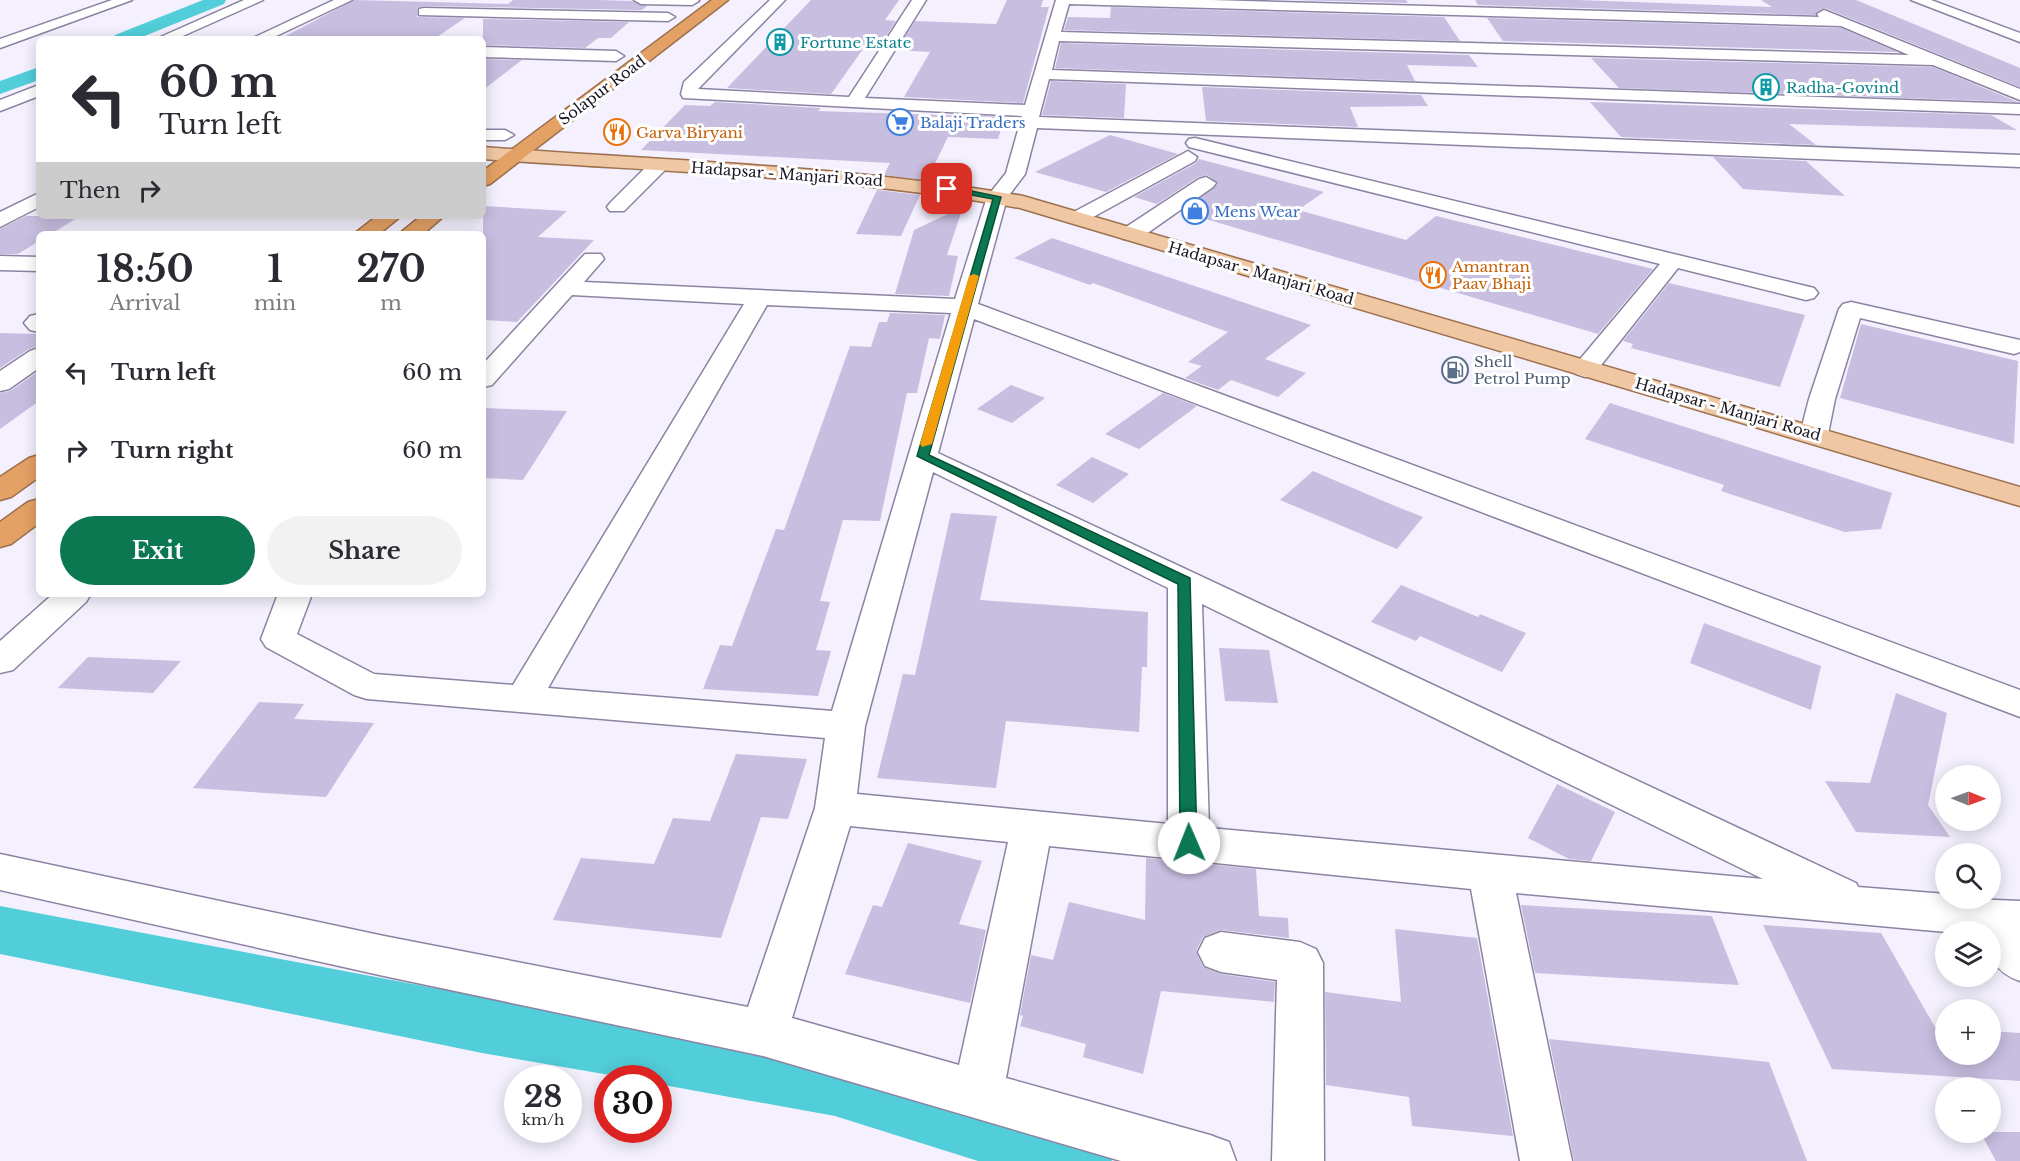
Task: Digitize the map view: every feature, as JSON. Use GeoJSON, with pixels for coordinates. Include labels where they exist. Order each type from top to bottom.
{"type":"FeatureCollection","features":[{"type":"Feature","properties":{"kind":"highway","name":"Solapur Road"},"geometry":{"type":"LineString","coordinates":[[486,176],[512,140],[721,0]]}},
{"type":"Feature","properties":{"kind":"highway","name":"Solapur Road"},"geometry":{"type":"LineString","coordinates":[[594,71],[692,1]]}},
{"type":"Feature","properties":{"kind":"highway"},"geometry":{"type":"LineString","coordinates":[[369,231],[387,219]]}},
{"type":"Feature","properties":{"kind":"highway"},"geometry":{"type":"LineString","coordinates":[[414,231],[430,219]]}},
{"type":"Feature","properties":{"kind":"highway"},"geometry":{"type":"LineString","coordinates":[[0,491],[36,466]]}},
{"type":"Feature","properties":{"kind":"highway"},"geometry":{"type":"LineString","coordinates":[[0,537],[36,510]]}},
{"type":"Feature","properties":{"kind":"main road","name":"Hadapsar - Manjari Road"},"geometry":{"type":"LineString","coordinates":[[486,151],[512,140],[659,165],[893,182],[997,197],[1077,218],[1585,369],[1814,434],[2020,497]]}},
{"type":"Feature","properties":{"kind":"street"},"geometry":{"type":"LineString","coordinates":[[0,44],[125,0]]}},
{"type":"Feature","properties":{"kind":"street"},"geometry":{"type":"LineString","coordinates":[[171,36],[256,0]]}},
{"type":"Feature","properties":{"kind":"street"},"geometry":{"type":"LineString","coordinates":[[265,36],[345,0]]}},
{"type":"Feature","properties":{"kind":"street"},"geometry":{"type":"LineString","coordinates":[[641,0],[692,1]]}},
{"type":"Feature","properties":{"kind":"street"},"geometry":{"type":"LineString","coordinates":[[778,0],[690,85],[689,94],[1031,116],[1126,126],[2020,161]]}},
{"type":"Feature","properties":{"kind":"street"},"geometry":{"type":"LineString","coordinates":[[853,103],[919,0]]}},
{"type":"Feature","properties":{"kind":"street"},"geometry":{"type":"LineString","coordinates":[[763,1033],[835,808],[846,726],[997,197],[1015,174],[1065,0],[1843,22]]}},
{"type":"Feature","properties":{"kind":"street"},"geometry":{"type":"LineString","coordinates":[[1918,0],[2020,38]]}},
{"type":"Feature","properties":{"kind":"street"},"geometry":{"type":"LineString","coordinates":[[1800,4],[2020,95]]}},
{"type":"Feature","properties":{"kind":"street"},"geometry":{"type":"LineString","coordinates":[[424,12],[668,17]]}},
{"type":"Feature","properties":{"kind":"street"},"geometry":{"type":"LineString","coordinates":[[1053,36],[1935,60]]}},
{"type":"Feature","properties":{"kind":"street"},"geometry":{"type":"LineString","coordinates":[[486,52],[616,56]]}},
{"type":"Feature","properties":{"kind":"street"},"geometry":{"type":"LineString","coordinates":[[486,67],[594,71]]}},
{"type":"Feature","properties":{"kind":"street"},"geometry":{"type":"LineString","coordinates":[[1043,74],[2020,109]]}},
{"type":"Feature","properties":{"kind":"street"},"geometry":{"type":"LineString","coordinates":[[0,106],[36,91]]}},
{"type":"Feature","properties":{"kind":"street"},"geometry":{"type":"LineString","coordinates":[[1126,126],[1806,293]]}},
{"type":"Feature","properties":{"kind":"street"},"geometry":{"type":"LineString","coordinates":[[486,136],[512,140]]}},
{"type":"Feature","properties":{"kind":"street"},"geometry":{"type":"LineString","coordinates":[[1077,218],[1188,157]]}},
{"type":"Feature","properties":{"kind":"street"},"geometry":{"type":"LineString","coordinates":[[1976,159],[2011,181]]}},
{"type":"Feature","properties":{"kind":"street"},"geometry":{"type":"LineString","coordinates":[[617,207],[659,165]]}},
{"type":"Feature","properties":{"kind":"street"},"geometry":{"type":"LineString","coordinates":[[1131,234],[1206,183]]}},
{"type":"Feature","properties":{"kind":"street"},"geometry":{"type":"LineString","coordinates":[[0,221],[36,201]]}},
{"type":"Feature","properties":{"kind":"street"},"geometry":{"type":"LineString","coordinates":[[486,376],[593,259]]}},
{"type":"Feature","properties":{"kind":"street"},"geometry":{"type":"LineString","coordinates":[[0,263],[36,264]]}},
{"type":"Feature","properties":{"kind":"street"},"geometry":{"type":"LineString","coordinates":[[1585,369],[1667,269]]}},
{"type":"Feature","properties":{"kind":"street"},"geometry":{"type":"LineString","coordinates":[[566,288],[965,307],[2020,704]]}},
{"type":"Feature","properties":{"kind":"street"},"geometry":{"type":"LineString","coordinates":[[523,699],[760,297]]}},
{"type":"Feature","properties":{"kind":"street"},"geometry":{"type":"LineString","coordinates":[[1814,434],[1822,399],[1851,309],[2014,346]]}},
{"type":"Feature","properties":{"kind":"street"},"geometry":{"type":"LineString","coordinates":[[0,383],[36,358]]}},
{"type":"Feature","properties":{"kind":"street"},"geometry":{"type":"LineString","coordinates":[[922,456],[1859,904]]}},
{"type":"Feature","properties":{"kind":"street"},"geometry":{"type":"LineString","coordinates":[[1185,582],[1189,843]]}},
{"type":"Feature","properties":{"kind":"street"},"geometry":{"type":"LineString","coordinates":[[0,661],[71,597]]}},
{"type":"Feature","properties":{"kind":"street"},"geometry":{"type":"LineString","coordinates":[[294,597],[278,639],[367,686],[846,726]]}},
{"type":"Feature","properties":{"kind":"street"},"geometry":{"type":"LineString","coordinates":[[835,808],[1490,873],[1859,904],[2006,919],[2020,961]]}},
{"type":"Feature","properties":{"kind":"street"},"geometry":{"type":"LineString","coordinates":[[978,1095],[1032,827]]}},
{"type":"Feature","properties":{"kind":"street"},"geometry":{"type":"LineString","coordinates":[[0,872],[384,956],[763,1033],[1210,1161]]}},
{"type":"Feature","properties":{"kind":"street"},"geometry":{"type":"LineString","coordinates":[[1490,873],[1546,1161]]}},
{"type":"Feature","properties":{"kind":"street"},"geometry":{"type":"LineString","coordinates":[[1221,952],[1300,963],[1299,1161]]}},
{"type":"Feature","properties":{"kind":"building"},"geometry":{"type":"Polygon","coordinates":[[[354,0],[508,4],[513,0],[600,0],[632,1],[647,6],[642,10],[424,6],[417,8],[417,17],[465,18],[438,36],[286,36],[354,0]]]}},
{"type":"Feature","properties":{"kind":"building"},"geometry":{"type":"Polygon","coordinates":[[[811,0],[899,0],[885,20],[896,21],[877,50],[863,49],[831,94],[727,88],[811,0]]]}},
{"type":"Feature","properties":{"kind":"building"},"geometry":{"type":"Polygon","coordinates":[[[1007,0],[1043,0],[1041,7],[1049,7],[1023,103],[904,97],[930,52],[897,50],[915,21],[996,24],[1007,0]]]}},
{"type":"Feature","properties":{"kind":"building"},"geometry":{"type":"Polygon","coordinates":[[[1292,0],[1406,0],[1408,3],[1292,0]]]}},
{"type":"Feature","properties":{"kind":"building"},"geometry":{"type":"Polygon","coordinates":[[[1475,0],[1578,0],[1772,7],[1761,0],[1856,0],[2020,68],[2020,87],[1825,8],[1815,15],[1478,5],[1475,0]]]}},
{"type":"Feature","properties":{"kind":"building"},"geometry":{"type":"Polygon","coordinates":[[[1111,7],[1444,17],[1460,41],[1064,30],[1068,17],[1110,18],[1111,7]]]}},
{"type":"Feature","properties":{"kind":"building"},"geometry":{"type":"Polygon","coordinates":[[[1487,18],[1841,28],[1897,52],[1503,41],[1487,18]]]}},
{"type":"Feature","properties":{"kind":"building"},"geometry":{"type":"Polygon","coordinates":[[[483,19],[629,22],[611,38],[598,38],[585,48],[486,45],[486,36],[483,36],[483,19]]]}},
{"type":"Feature","properties":{"kind":"building"},"geometry":{"type":"Polygon","coordinates":[[[1061,43],[1469,55],[1478,67],[1407,65],[1415,81],[1055,68],[1061,43]]]}},
{"type":"Feature","properties":{"kind":"building"},"geometry":{"type":"Polygon","coordinates":[[[1591,58],[1933,67],[2018,102],[1619,88],[1591,58]]]}},
{"type":"Feature","properties":{"kind":"building"},"geometry":{"type":"Polygon","coordinates":[[[486,59],[522,60],[486,88],[486,59]]]}},
{"type":"Feature","properties":{"kind":"building"},"geometry":{"type":"Polygon","coordinates":[[[1051,81],[1126,84],[1124,118],[1042,115],[1051,81]]]}},
{"type":"Feature","properties":{"kind":"building"},"geometry":{"type":"Polygon","coordinates":[[[1202,87],[1421,95],[1428,106],[1350,107],[1358,127],[1206,121],[1202,87]]]}},
{"type":"Feature","properties":{"kind":"building"},"geometry":{"type":"Polygon","coordinates":[[[715,102],[821,108],[818,111],[1005,117],[998,139],[948,137],[927,180],[884,175],[890,163],[641,150],[685,105],[710,106],[715,102]]]}},
{"type":"Feature","properties":{"kind":"building"},"geometry":{"type":"Polygon","coordinates":[[[1590,102],[1991,115],[2017,130],[1789,124],[1816,145],[1621,137],[1590,102]]]}},
{"type":"Feature","properties":{"kind":"building"},"geometry":{"type":"Polygon","coordinates":[[[1110,135],[1178,154],[1106,192],[1035,172],[1110,135]]]}},
{"type":"Feature","properties":{"kind":"building"},"geometry":{"type":"Polygon","coordinates":[[[1713,157],[1806,161],[1845,196],[1743,189],[1713,157]]]}},
{"type":"Feature","properties":{"kind":"building"},"geometry":{"type":"Polygon","coordinates":[[[1199,159],[1324,192],[1298,210],[1406,240],[1436,216],[1653,269],[1598,334],[1182,212],[1218,184],[1207,175],[1198,177],[1157,204],[1134,197],[1196,163],[1199,159]]]}},
{"type":"Feature","properties":{"kind":"building"},"geometry":{"type":"Polygon","coordinates":[[[877,190],[920,195],[901,236],[856,234],[877,190]]]}},
{"type":"Feature","properties":{"kind":"building"},"geometry":{"type":"Polygon","coordinates":[[[486,206],[567,211],[538,237],[594,240],[517,322],[486,320],[486,231],[483,231],[486,206]]]}},
{"type":"Feature","properties":{"kind":"building"},"geometry":{"type":"Polygon","coordinates":[[[963,207],[947,255],[958,256],[949,296],[895,294],[914,230],[963,207]]]}},
{"type":"Feature","properties":{"kind":"building"},"geometry":{"type":"Polygon","coordinates":[[[26,216],[36,216],[36,219],[75,219],[56,231],[36,231],[36,243],[18,254],[0,254],[0,229],[26,216]]]}},
{"type":"Feature","properties":{"kind":"building"},"geometry":{"type":"Polygon","coordinates":[[[1052,238],[1311,325],[1265,359],[1306,373],[1278,397],[1231,380],[1218,390],[1185,378],[1202,366],[1188,362],[1228,332],[1093,283],[1090,285],[1014,258],[1052,238]]]}},
{"type":"Feature","properties":{"kind":"building"},"geometry":{"type":"Polygon","coordinates":[[[1669,283],[1805,315],[1780,387],[1631,348],[1633,344],[1623,341],[1669,283]]]}},
{"type":"Feature","properties":{"kind":"building"},"geometry":{"type":"Polygon","coordinates":[[[890,313],[945,315],[940,339],[929,338],[917,393],[907,393],[880,521],[843,520],[820,601],[830,602],[816,650],[831,651],[818,696],[703,689],[720,645],[732,646],[776,529],[784,530],[850,346],[871,347],[879,322],[887,322],[890,313]]]}},
{"type":"Feature","properties":{"kind":"building"},"geometry":{"type":"Polygon","coordinates":[[[1861,324],[2018,361],[2014,444],[1840,398],[1861,324]]]}},
{"type":"Feature","properties":{"kind":"building"},"geometry":{"type":"Polygon","coordinates":[[[0,333],[36,334],[36,347],[0,368],[0,333]]]}},
{"type":"Feature","properties":{"kind":"building"},"geometry":{"type":"Polygon","coordinates":[[[36,373],[36,403],[0,429],[0,393],[10,391],[36,373]]]}},
{"type":"Feature","properties":{"kind":"building"},"geometry":{"type":"Polygon","coordinates":[[[1011,385],[1045,398],[1012,423],[977,409],[1011,385]]]}},
{"type":"Feature","properties":{"kind":"building"},"geometry":{"type":"Polygon","coordinates":[[[1163,393],[1197,406],[1139,449],[1105,434],[1163,393]]]}},
{"type":"Feature","properties":{"kind":"building"},"geometry":{"type":"Polygon","coordinates":[[[1610,403],[1892,493],[1881,529],[1845,532],[1721,491],[1724,485],[1585,439],[1610,403]]]}},
{"type":"Feature","properties":{"kind":"building"},"geometry":{"type":"Polygon","coordinates":[[[486,408],[567,411],[523,480],[486,478],[486,408]]]}},
{"type":"Feature","properties":{"kind":"building"},"geometry":{"type":"Polygon","coordinates":[[[1092,457],[1129,474],[1093,503],[1056,485],[1092,457]]]}},
{"type":"Feature","properties":{"kind":"building"},"geometry":{"type":"Polygon","coordinates":[[[1313,471],[1423,517],[1397,549],[1280,500],[1313,471]]]}},
{"type":"Feature","properties":{"kind":"building"},"geometry":{"type":"Polygon","coordinates":[[[951,513],[997,516],[980,600],[1148,612],[1147,667],[1142,667],[1139,732],[1006,721],[996,788],[877,778],[903,674],[915,675],[951,513]]]}},
{"type":"Feature","properties":{"kind":"building"},"geometry":{"type":"Polygon","coordinates":[[[1401,585],[1478,617],[1480,614],[1526,633],[1502,672],[1420,636],[1416,641],[1371,622],[1401,585]]]}},
{"type":"Feature","properties":{"kind":"building"},"geometry":{"type":"Polygon","coordinates":[[[1704,623],[1821,666],[1811,710],[1690,663],[1704,623]]]}},
{"type":"Feature","properties":{"kind":"building"},"geometry":{"type":"Polygon","coordinates":[[[1219,648],[1269,650],[1278,703],[1225,701],[1219,648]]]}},
{"type":"Feature","properties":{"kind":"building"},"geometry":{"type":"Polygon","coordinates":[[[88,657],[181,661],[153,693],[58,688],[88,657]]]}},
{"type":"Feature","properties":{"kind":"building"},"geometry":{"type":"Polygon","coordinates":[[[1896,693],[1947,713],[1928,805],[1935,815],[1935,831],[1946,831],[1950,837],[1856,832],[1825,781],[1870,783],[1896,693]]]}},
{"type":"Feature","properties":{"kind":"building"},"geometry":{"type":"Polygon","coordinates":[[[259,702],[304,704],[294,719],[374,723],[326,797],[193,788],[259,702]]]}},
{"type":"Feature","properties":{"kind":"building"},"geometry":{"type":"Polygon","coordinates":[[[736,754],[807,759],[788,819],[761,817],[721,938],[553,920],[581,858],[654,864],[673,818],[710,821],[736,754]]]}},
{"type":"Feature","properties":{"kind":"building"},"geometry":{"type":"Polygon","coordinates":[[[1557,784],[1615,812],[1591,861],[1569,859],[1528,838],[1557,784]]]}},
{"type":"Feature","properties":{"kind":"building"},"geometry":{"type":"Polygon","coordinates":[[[908,843],[982,861],[959,924],[986,930],[970,1003],[845,974],[873,905],[882,907],[908,843]]]}},
{"type":"Feature","properties":{"kind":"building"},"geometry":{"type":"Polygon","coordinates":[[[1146,858],[1256,869],[1259,916],[1288,918],[1289,938],[1221,930],[1203,937],[1196,951],[1203,967],[1221,974],[1275,982],[1274,1002],[1161,991],[1143,1074],[1083,1057],[1086,1044],[1020,1026],[1023,1016],[1020,1015],[1031,955],[1053,960],[1069,902],[1145,920],[1146,858]]]}},
{"type":"Feature","properties":{"kind":"building"},"geometry":{"type":"Polygon","coordinates":[[[1521,905],[1712,916],[1739,985],[1535,973],[1521,905]]]}},
{"type":"Feature","properties":{"kind":"building"},"geometry":{"type":"Polygon","coordinates":[[[1763,925],[1881,933],[1935,1027],[1935,1065],[2001,1065],[2001,1032],[2020,1033],[2020,1081],[2001,1080],[2001,1077],[1957,1077],[1832,1069],[1763,925]]]}},
{"type":"Feature","properties":{"kind":"building"},"geometry":{"type":"Polygon","coordinates":[[[1395,929],[1477,938],[1513,1136],[1412,1126],[1409,1097],[1326,1085],[1325,992],[1401,1002],[1395,929]]]}},
{"type":"Feature","properties":{"kind":"building"},"geometry":{"type":"Polygon","coordinates":[[[1549,1039],[1769,1062],[1807,1161],[1574,1161],[1549,1039]]]}},
{"type":"Feature","properties":{"kind":"building"},"geometry":{"type":"Polygon","coordinates":[[[2001,1132],[2020,1132],[2020,1161],[1996,1161],[1986,1143],[2001,1143],[2001,1132]]]}},
{"type":"Feature","properties":{"kind":"waterway"},"geometry":{"type":"LineString","coordinates":[[128,36],[218,0]]}},
{"type":"Feature","properties":{"kind":"waterway"},"geometry":{"type":"LineString","coordinates":[[0,88],[36,74]]}},
{"type":"Feature","properties":{"kind":"waterway"},"geometry":{"type":"LineString","coordinates":[[0,930],[482,1025],[835,1086],[1080,1161]]}},
{"type":"Feature","properties":{"kind":"slow traffic"},"geometry":{"type":"LineString","coordinates":[[926,444],[974,276]]}},
{"type":"Feature","properties":{"kind":"place","name":"Fortune Estate"},"geometry":{"type":"Point","coordinates":[780,42]}},
{"type":"Feature","properties":{"kind":"place","name":"Radha-Govind"},"geometry":{"type":"Point","coordinates":[1766,87]}},
{"type":"Feature","properties":{"kind":"place","name":"Balaji Traders"},"geometry":{"type":"Point","coordinates":[900,122]}},
{"type":"Feature","properties":{"kind":"place","name":"Garva Biryani"},"geometry":{"type":"Point","coordinates":[617,132]}},
{"type":"Feature","properties":{"kind":"place","name":"Mens Wear"},"geometry":{"type":"Point","coordinates":[1195,211]}},
{"type":"Feature","properties":{"kind":"place","name":"Amantran Paav Bhaji"},"geometry":{"type":"Point","coordinates":[1433,275]}},
{"type":"Feature","properties":{"kind":"place","name":"Shell Petrol Pump"},"geometry":{"type":"Point","coordinates":[1455,370]}},
{"type":"Feature","properties":{"kind":"route"},"geometry":{"type":"LineString","coordinates":[[947,189],[997,197],[922,456],[1185,582],[1189,843]]}}]}
